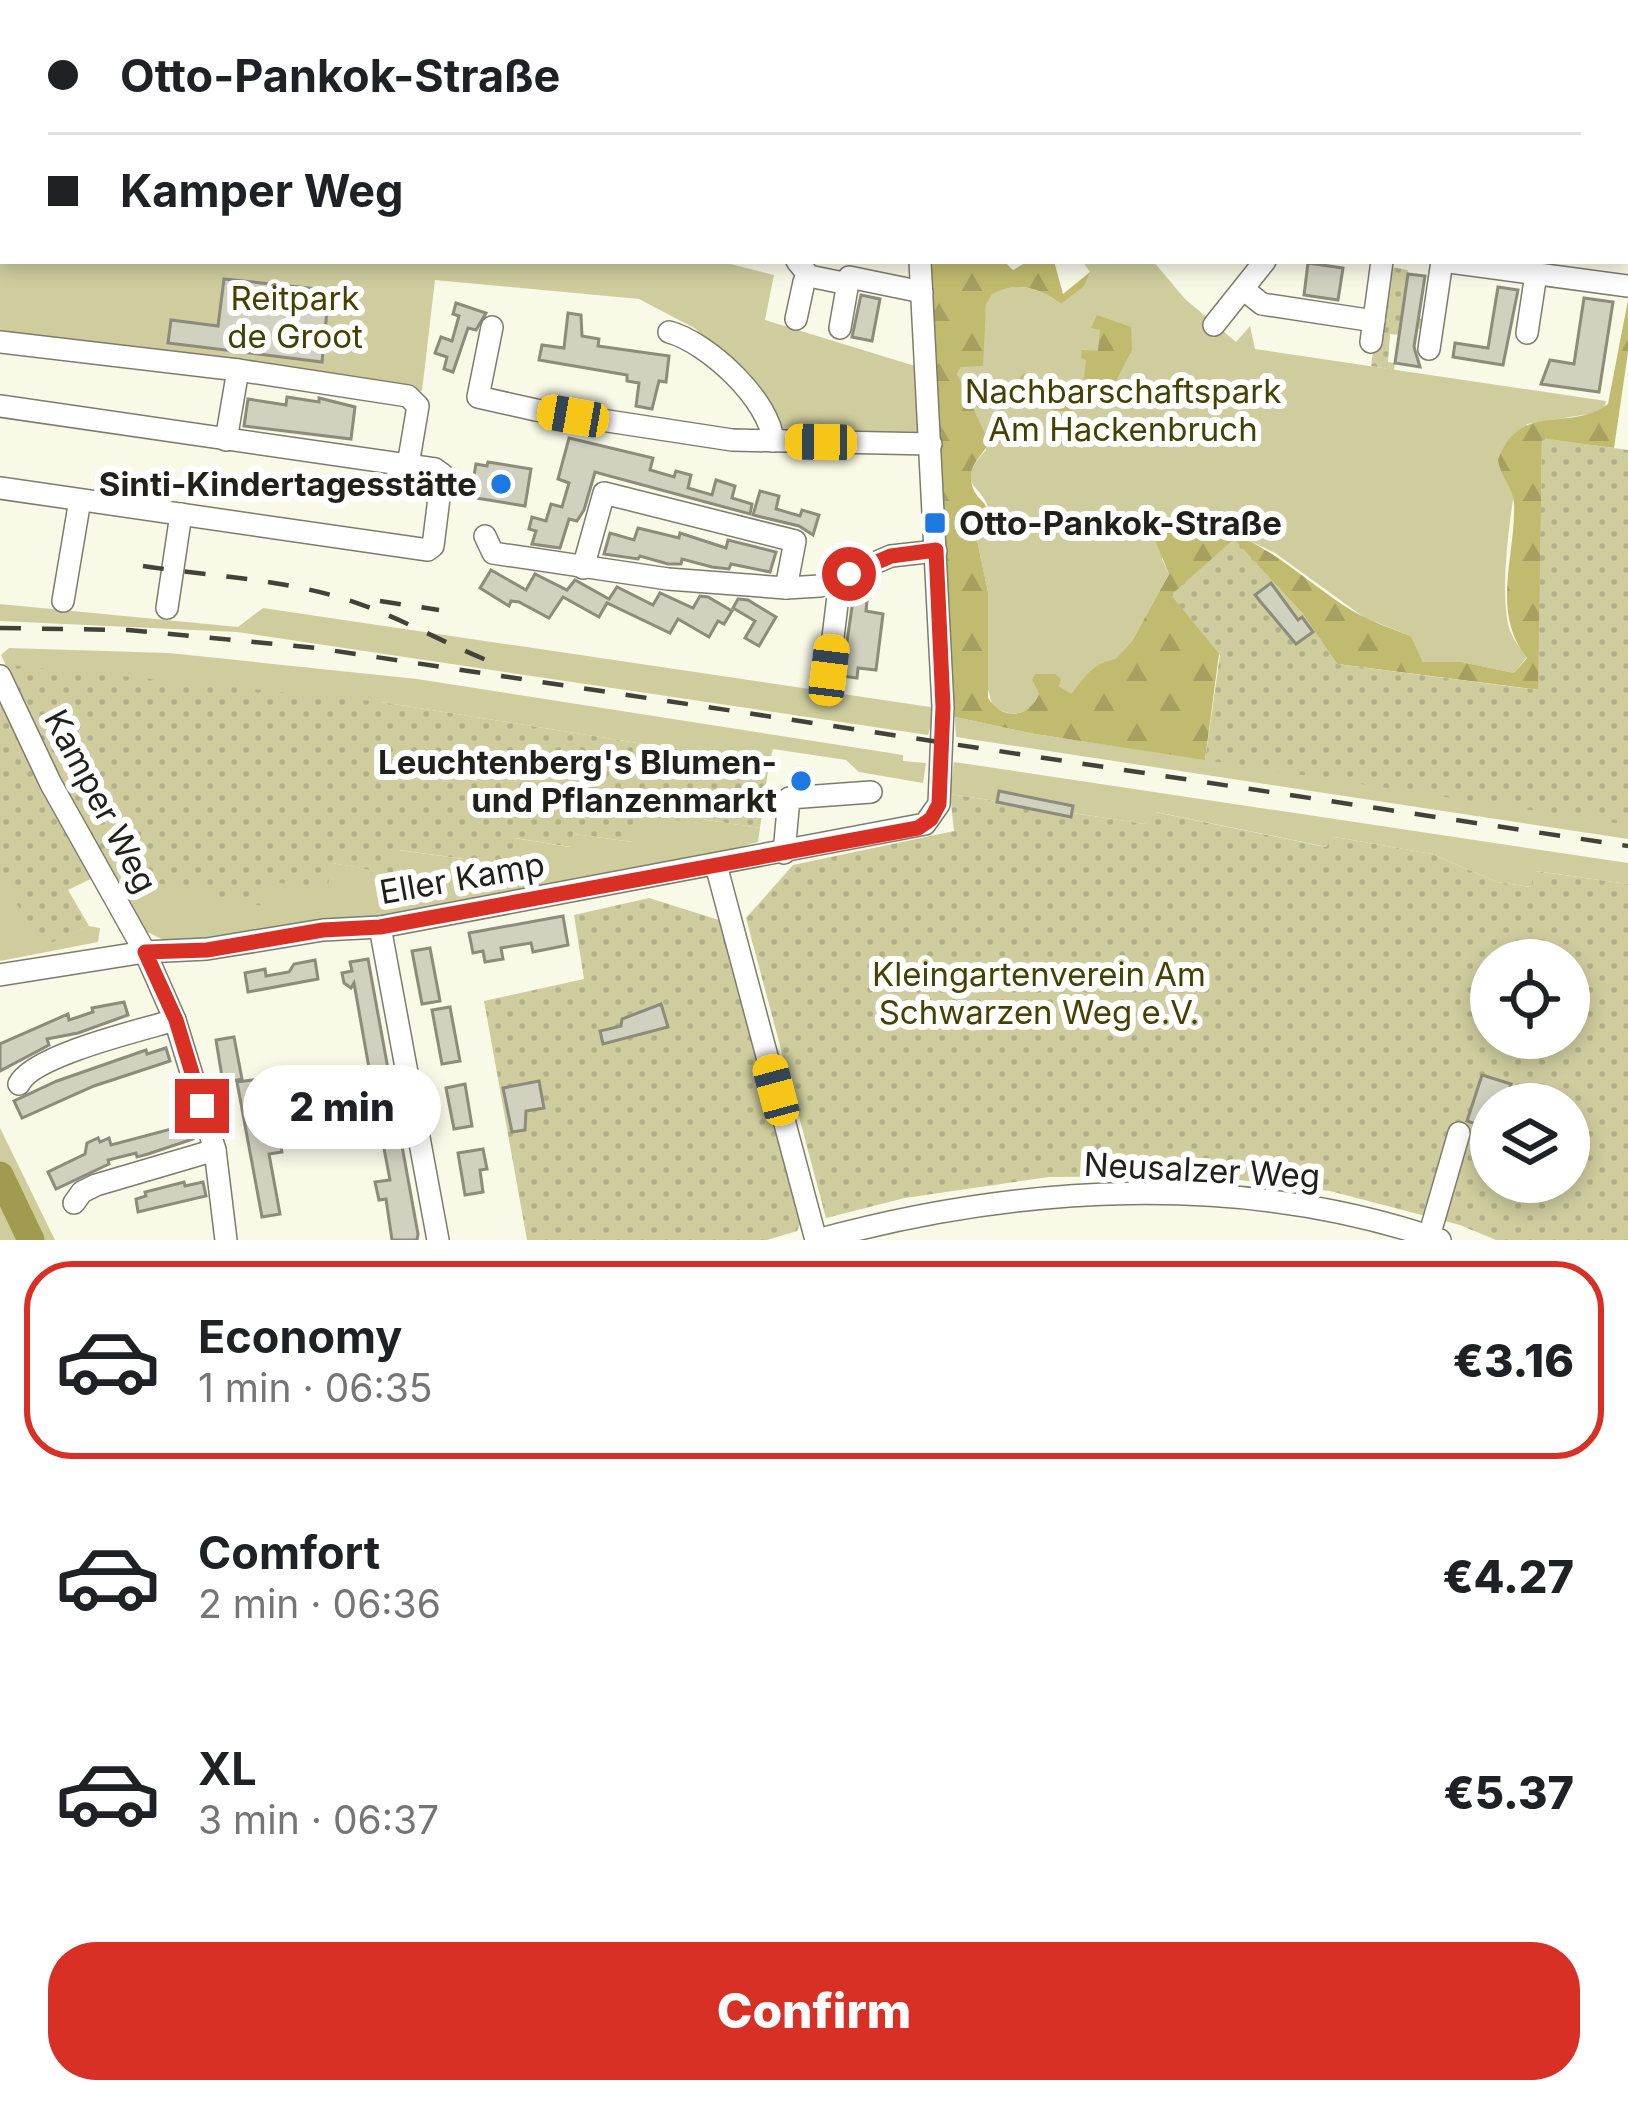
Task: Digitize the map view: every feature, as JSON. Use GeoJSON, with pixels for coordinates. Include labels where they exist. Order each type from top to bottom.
{"type":"FeatureCollection","features":[{"type":"Feature","properties":{"kind":"street"},"geometry":{"type":"LineString","coordinates":[[485,536],[494,553],[583,568],[786,588],[820,586],[891,556],[936,550],[920,264]]}},
{"type":"Feature","properties":{"kind":"street"},"geometry":{"type":"LineString","coordinates":[[1214,325],[1263,264]]}},
{"type":"Feature","properties":{"kind":"street"},"geometry":{"type":"LineString","coordinates":[[1243,289],[1262,304],[1372,332],[1382,264]]}},
{"type":"Feature","properties":{"kind":"street"},"geometry":{"type":"LineString","coordinates":[[1429,349],[1442,264]]}},
{"type":"Feature","properties":{"kind":"street"},"geometry":{"type":"LineString","coordinates":[[1464,264],[1536,274],[1597,272],[1628,286]]}},
{"type":"Feature","properties":{"kind":"street"},"geometry":{"type":"LineString","coordinates":[[796,320],[803,268],[848,284]]}},
{"type":"Feature","properties":{"kind":"street"},"geometry":{"type":"LineString","coordinates":[[1526,333],[1536,274]]}},
{"type":"Feature","properties":{"kind":"street"},"geometry":{"type":"LineString","coordinates":[[840,328],[849,278],[922,292]]}},
{"type":"Feature","properties":{"kind":"street"},"geometry":{"type":"LineString","coordinates":[[492,327],[478,397],[733,440],[931,445]]}},
{"type":"Feature","properties":{"kind":"street"},"geometry":{"type":"LineString","coordinates":[[669,332],[706,349],[732,373],[772,427],[773,441]]}},
{"type":"Feature","properties":{"kind":"street"},"geometry":{"type":"LineString","coordinates":[[0,342],[407,396],[418,406],[408,465]]}},
{"type":"Feature","properties":{"kind":"street"},"geometry":{"type":"LineString","coordinates":[[226,440],[238,370]]}},
{"type":"Feature","properties":{"kind":"street"},"geometry":{"type":"LineString","coordinates":[[0,406],[435,469],[442,474],[433,547],[428,550],[0,488]]}},
{"type":"Feature","properties":{"kind":"street"},"geometry":{"type":"LineString","coordinates":[[583,568],[604,493],[795,541],[786,588]]}},
{"type":"Feature","properties":{"kind":"street"},"geometry":{"type":"LineString","coordinates":[[63,601],[80,500]]}},
{"type":"Feature","properties":{"kind":"street"},"geometry":{"type":"LineString","coordinates":[[167,608],[181,514]]}},
{"type":"Feature","properties":{"kind":"street","name":"Eller Kamp"},"geometry":{"type":"LineString","coordinates":[[0,975],[145,952],[207,950],[323,930],[380,927],[918,828],[931,819],[939,804],[943,737],[936,550]]}},
{"type":"Feature","properties":{"kind":"street"},"geometry":{"type":"LineString","coordinates":[[829,670],[840,580]]}},
{"type":"Feature","properties":{"kind":"street","name":"Kamper Weg"},"geometry":{"type":"LineString","coordinates":[[0,676],[51,784],[145,952],[176,1020],[215,1150],[226,1240]]}},
{"type":"Feature","properties":{"kind":"street"},"geometry":{"type":"LineString","coordinates":[[784,853],[789,798],[871,792]]}},
{"type":"Feature","properties":{"kind":"street"},"geometry":{"type":"LineString","coordinates":[[716,866],[816,1240]]}},
{"type":"Feature","properties":{"kind":"street"},"geometry":{"type":"LineString","coordinates":[[380,927],[438,1240]]}},
{"type":"Feature","properties":{"kind":"street"},"geometry":{"type":"LineString","coordinates":[[19,1084],[22,1077],[53,1061],[176,1020]]}},
{"type":"Feature","properties":{"kind":"street"},"geometry":{"type":"LineString","coordinates":[[1432,1239],[1459,1133]]}},
{"type":"Feature","properties":{"kind":"street"},"geometry":{"type":"LineString","coordinates":[[74,1203],[96,1185],[215,1150]]}},
{"type":"Feature","properties":{"kind":"street","name":"Neusalzer Weg"},"geometry":{"type":"LineString","coordinates":[[816,1240],[977,1204],[1127,1193],[1328,1209],[1432,1239]]}},
{"type":"Feature","properties":{"kind":"green space","name":"Reitpark de Groot"},"geometry":{"type":"Polygon","coordinates":[[[0,264],[731,264],[774,275],[765,320],[915,366],[920,443],[797,439],[770,419],[696,329],[639,299],[435,280],[422,391],[0,333],[0,264]]]}},
{"type":"Feature","properties":{"kind":"green space"},"geometry":{"type":"Polygon","coordinates":[[[929,264],[1007,264],[1013,270],[1023,264],[1055,264],[1063,294],[1090,272],[1084,286],[1061,304],[1028,288],[992,294],[986,305],[983,366],[961,367],[957,374],[989,442],[971,477],[987,508],[977,540],[988,592],[988,698],[1000,710],[1015,714],[1028,708],[1039,694],[1032,680],[1035,674],[1055,674],[1061,679],[1059,686],[1071,694],[1088,673],[1116,659],[1132,641],[1169,574],[1155,540],[1160,527],[1186,523],[1211,526],[1258,545],[1351,610],[1411,636],[1423,662],[1462,662],[1514,673],[1527,658],[1516,640],[1507,603],[1514,503],[1498,460],[1519,430],[1547,420],[1578,417],[1608,404],[1628,300],[1628,352],[1614,448],[1542,439],[1539,690],[1337,664],[1302,613],[1234,540],[1205,760],[955,717],[929,264]]]}},
{"type":"Feature","properties":{"kind":"green space","name":"Nachbarschaftspark Am Hackenbruch"},"geometry":{"type":"Polygon","coordinates":[[[1084,264],[1156,264],[1185,299],[1236,342],[1250,326],[1255,349],[1606,401],[1604,409],[1595,413],[1527,424],[1505,579],[1508,624],[1527,657],[1514,673],[1462,662],[1423,662],[1411,636],[1365,618],[1275,553],[1211,526],[1176,523],[1162,559],[1169,574],[1132,641],[1116,660],[1101,663],[1071,695],[1059,686],[1032,680],[1039,694],[1025,711],[1013,713],[992,705],[987,685],[988,592],[977,540],[989,512],[971,479],[986,450],[957,374],[961,367],[981,359],[991,294],[1027,288],[1061,304],[1090,272],[1084,264]]]}},
{"type":"Feature","properties":{"kind":"green space"},"geometry":{"type":"Polygon","coordinates":[[[1385,266],[1408,270],[1402,315],[1422,319],[1420,329],[1403,326],[1401,335],[1390,334],[1388,362],[1395,363],[1394,370],[1371,366],[1385,266]]]}},
{"type":"Feature","properties":{"kind":"green space"},"geometry":{"type":"Polygon","coordinates":[[[1097,315],[1131,327],[1132,350],[1116,381],[1074,410],[1035,402],[1018,380],[1024,373],[1055,389],[1083,389],[1086,360],[1081,358],[1082,350],[1098,351],[1100,330],[1091,328],[1097,315]]]}},
{"type":"Feature","properties":{"kind":"green space"},"geometry":{"type":"Polygon","coordinates":[[[1542,438],[1628,450],[1628,825],[1205,760],[1220,655],[1171,595],[1234,539],[1304,615],[1337,664],[1538,690],[1542,438]]]}},
{"type":"Feature","properties":{"kind":"green space"},"geometry":{"type":"Polygon","coordinates":[[[0,604],[238,627],[263,608],[937,708],[928,735],[237,632],[0,621],[0,604]]]}},
{"type":"Feature","properties":{"kind":"green space"},"geometry":{"type":"Polygon","coordinates":[[[9,648],[169,653],[417,679],[903,755],[903,761],[926,763],[923,783],[859,772],[846,760],[773,749],[769,764],[381,702],[206,890],[206,898],[332,863],[393,873],[398,850],[508,865],[514,838],[570,847],[574,834],[632,842],[636,814],[760,828],[758,842],[691,861],[375,917],[168,942],[143,930],[121,898],[1,655],[9,648]]]}},
{"type":"Feature","properties":{"kind":"green space"},"geometry":{"type":"Polygon","coordinates":[[[0,664],[381,702],[769,764],[760,828],[636,815],[633,842],[574,834],[571,847],[515,838],[509,865],[399,850],[394,874],[332,863],[327,891],[269,881],[265,906],[206,898],[205,890],[148,882],[109,870],[68,890],[89,926],[39,948],[7,884],[0,887],[0,664]]]}},
{"type":"Feature","properties":{"kind":"green space"},"geometry":{"type":"Polygon","coordinates":[[[955,717],[1035,734],[1628,822],[1628,839],[956,737],[955,717]]]}},
{"type":"Feature","properties":{"kind":"green space"},"geometry":{"type":"Polygon","coordinates":[[[954,762],[1628,863],[1628,884],[1536,871],[1532,887],[1497,882],[1432,854],[1335,837],[1327,847],[1156,812],[1145,824],[950,794],[954,762]]]}},
{"type":"Feature","properties":{"kind":"green space","name":"Kleingartenverein Am Schwarzen Weg e.V."},"geometry":{"type":"Polygon","coordinates":[[[950,794],[1145,824],[1155,812],[1326,847],[1335,837],[1432,854],[1497,882],[1531,887],[1535,871],[1628,884],[1628,1240],[1496,1240],[1460,1225],[1330,1191],[1207,1176],[1049,1177],[905,1198],[826,1218],[746,918],[793,865],[954,831],[950,794]]]}},
{"type":"Feature","properties":{"kind":"green space"},"geometry":{"type":"Polygon","coordinates":[[[0,881],[7,883],[39,947],[89,926],[100,928],[98,942],[0,961],[0,881]]]}},
{"type":"Feature","properties":{"kind":"green space"},"geometry":{"type":"Polygon","coordinates":[[[649,898],[719,920],[802,1219],[797,1231],[767,1240],[527,1240],[484,1001],[584,979],[574,915],[649,898]]]}},
{"type":"Feature","properties":{"kind":"green space"},"geometry":{"type":"Polygon","coordinates":[[[0,1128],[55,1240],[0,1240],[0,1128]]]}},
{"type":"Feature","properties":{"kind":"building"},"geometry":{"type":"Polygon","coordinates":[[[1308,264],[1343,268],[1338,300],[1304,295],[1308,264]]]}},
{"type":"Feature","properties":{"kind":"building"},"geometry":{"type":"Polygon","coordinates":[[[1408,274],[1425,276],[1414,347],[1420,367],[1395,363],[1408,274]]]}},
{"type":"Feature","properties":{"kind":"building"},"geometry":{"type":"Polygon","coordinates":[[[224,279],[329,290],[322,362],[168,343],[171,320],[218,326],[224,279]]]}},
{"type":"Feature","properties":{"kind":"building"},"geometry":{"type":"Polygon","coordinates":[[[1498,287],[1518,290],[1503,365],[1453,357],[1455,343],[1488,348],[1498,287]]]}},
{"type":"Feature","properties":{"kind":"building"},"geometry":{"type":"Polygon","coordinates":[[[861,295],[880,299],[872,341],[852,337],[861,295]]]}},
{"type":"Feature","properties":{"kind":"building"},"geometry":{"type":"Polygon","coordinates":[[[1584,298],[1613,302],[1599,392],[1541,384],[1550,360],[1574,364],[1584,298]]]}},
{"type":"Feature","properties":{"kind":"building"},"geometry":{"type":"Polygon","coordinates":[[[456,303],[486,313],[476,330],[468,328],[453,372],[444,369],[447,357],[435,353],[441,337],[452,341],[459,316],[453,314],[456,303]]]}},
{"type":"Feature","properties":{"kind":"building"},"geometry":{"type":"Polygon","coordinates":[[[568,313],[581,315],[582,336],[599,339],[598,346],[669,356],[666,382],[659,381],[652,409],[636,406],[639,383],[627,381],[627,375],[539,360],[542,345],[564,348],[568,313]]]}},
{"type":"Feature","properties":{"kind":"building"},"geometry":{"type":"Polygon","coordinates":[[[287,397],[319,402],[319,398],[355,407],[351,439],[244,426],[248,399],[286,405],[287,397]]]}},
{"type":"Feature","properties":{"kind":"building"},"geometry":{"type":"Polygon","coordinates":[[[569,438],[653,458],[650,470],[674,477],[676,471],[691,475],[688,488],[712,495],[716,480],[735,486],[732,498],[752,504],[750,514],[595,472],[584,510],[577,521],[569,519],[560,548],[532,544],[536,531],[529,529],[532,517],[546,521],[551,504],[562,507],[569,483],[558,479],[569,438]]]}},
{"type":"Feature","properties":{"kind":"building"},"geometry":{"type":"Polygon","coordinates":[[[488,462],[531,469],[525,506],[470,497],[476,464],[487,466],[488,462]]]}},
{"type":"Feature","properties":{"kind":"building"},"geometry":{"type":"Polygon","coordinates":[[[760,491],[779,496],[776,509],[800,516],[802,510],[819,515],[813,535],[799,526],[753,515],[760,491]]]}},
{"type":"Feature","properties":{"kind":"building"},"geometry":{"type":"Polygon","coordinates":[[[638,528],[679,538],[680,533],[726,548],[728,540],[776,552],[770,572],[731,564],[729,569],[682,559],[681,564],[668,564],[604,554],[610,533],[634,540],[638,528]]]}},
{"type":"Feature","properties":{"kind":"building"},"geometry":{"type":"Polygon","coordinates":[[[491,570],[526,590],[535,574],[567,590],[575,580],[609,599],[617,587],[653,605],[660,593],[693,608],[700,596],[732,611],[724,624],[718,621],[709,637],[678,619],[670,633],[607,603],[599,617],[563,597],[549,618],[519,602],[511,601],[509,606],[480,588],[491,570]]]}},
{"type":"Feature","properties":{"kind":"building"},"geometry":{"type":"Polygon","coordinates":[[[1271,583],[1313,632],[1296,644],[1255,595],[1271,583]]]}},
{"type":"Feature","properties":{"kind":"building"},"geometry":{"type":"Polygon","coordinates":[[[738,599],[776,617],[759,646],[745,638],[755,621],[733,608],[738,599]]]}},
{"type":"Feature","properties":{"kind":"building"},"geometry":{"type":"Polygon","coordinates":[[[853,600],[867,601],[866,611],[883,614],[876,670],[858,668],[857,678],[842,676],[853,600]]]}},
{"type":"Feature","properties":{"kind":"building"},"geometry":{"type":"Polygon","coordinates":[[[999,791],[1073,806],[1071,817],[997,802],[999,791]]]}},
{"type":"Feature","properties":{"kind":"building"},"geometry":{"type":"Polygon","coordinates":[[[563,916],[568,945],[533,952],[531,943],[501,948],[503,959],[485,962],[483,951],[473,953],[469,933],[563,916]]]}},
{"type":"Feature","properties":{"kind":"building"},"geometry":{"type":"Polygon","coordinates":[[[430,948],[440,1001],[422,1004],[412,951],[430,948]]]}},
{"type":"Feature","properties":{"kind":"building"},"geometry":{"type":"Polygon","coordinates":[[[368,959],[417,1240],[392,1240],[386,1199],[379,1200],[375,1182],[390,1180],[381,1133],[367,1136],[365,1122],[378,1119],[354,983],[351,988],[344,983],[342,973],[352,971],[350,962],[368,959]]]}},
{"type":"Feature","properties":{"kind":"building"},"geometry":{"type":"Polygon","coordinates":[[[315,960],[318,979],[248,992],[245,973],[289,972],[294,964],[315,960]]]}},
{"type":"Feature","properties":{"kind":"building"},"geometry":{"type":"Polygon","coordinates":[[[124,1002],[128,1015],[47,1039],[49,1045],[0,1071],[0,1044],[68,1014],[69,1020],[93,1012],[92,1008],[124,1002]]]}},
{"type":"Feature","properties":{"kind":"building"},"geometry":{"type":"Polygon","coordinates":[[[661,1004],[668,1027],[603,1044],[600,1031],[621,1026],[622,1019],[661,1004]]]}},
{"type":"Feature","properties":{"kind":"building"},"geometry":{"type":"Polygon","coordinates":[[[450,1007],[460,1061],[442,1064],[432,1010],[450,1007]]]}},
{"type":"Feature","properties":{"kind":"building"},"geometry":{"type":"Polygon","coordinates":[[[234,1037],[242,1079],[223,1083],[216,1040],[234,1037]]]}},
{"type":"Feature","properties":{"kind":"building"},"geometry":{"type":"Polygon","coordinates":[[[166,1048],[170,1061],[94,1086],[22,1118],[14,1101],[57,1081],[146,1050],[147,1054],[166,1048]]]}},
{"type":"Feature","properties":{"kind":"building"},"geometry":{"type":"Polygon","coordinates":[[[1482,1075],[1508,1083],[1479,1083],[1482,1075]]]}},
{"type":"Feature","properties":{"kind":"building"},"geometry":{"type":"Polygon","coordinates":[[[259,1079],[266,1140],[279,1138],[282,1152],[269,1154],[280,1214],[262,1217],[237,1082],[259,1079]]]}},
{"type":"Feature","properties":{"kind":"building"},"geometry":{"type":"Polygon","coordinates":[[[539,1081],[544,1108],[526,1111],[525,1130],[512,1132],[503,1088],[539,1081]]]}},
{"type":"Feature","properties":{"kind":"building"},"geometry":{"type":"Polygon","coordinates":[[[465,1084],[472,1126],[454,1129],[446,1088],[465,1084]]]}},
{"type":"Feature","properties":{"kind":"building"},"geometry":{"type":"Polygon","coordinates":[[[190,1124],[193,1139],[137,1157],[136,1153],[108,1160],[109,1164],[56,1189],[48,1172],[85,1154],[87,1143],[98,1138],[100,1142],[109,1138],[111,1145],[190,1124]]]}},
{"type":"Feature","properties":{"kind":"building"},"geometry":{"type":"Polygon","coordinates":[[[483,1149],[487,1169],[480,1170],[483,1192],[465,1195],[458,1153],[483,1149]]]}},
{"type":"Feature","properties":{"kind":"building"},"geometry":{"type":"Polygon","coordinates":[[[184,1182],[185,1186],[203,1182],[206,1196],[138,1212],[136,1199],[146,1196],[145,1192],[184,1182]]]}},
{"type":"Feature","properties":{"kind":"waterway"},"geometry":{"type":"LineString","coordinates":[[0,1175],[31,1240]]}},
{"type":"Feature","properties":{"kind":"railway"},"geometry":{"type":"LineString","coordinates":[[143,566],[320,592],[384,614],[499,665]]}},
{"type":"Feature","properties":{"kind":"railway"},"geometry":{"type":"LineString","coordinates":[[380,601],[439,610]]}},
{"type":"Feature","properties":{"kind":"railway"},"geometry":{"type":"LineString","coordinates":[[0,628],[128,630],[316,648],[1628,846]]}},
{"type":"Feature","properties":{"kind":"place","name":"Sinti-Kindertagesstätte"},"geometry":{"type":"Point","coordinates":[501,484]}},
{"type":"Feature","properties":{"kind":"place","name":"Otto-Pankok-Straße"},"geometry":{"type":"Point","coordinates":[935,523]}},
{"type":"Feature","properties":{"kind":"place","name":"Leuchtenberg's Blumen- und Pflanzenmarkt"},"geometry":{"type":"Point","coordinates":[801,781]}},
{"type":"Feature","properties":{"kind":"route"},"geometry":{"type":"LineString","coordinates":[[202,1106],[176,1020],[145,952],[207,950],[323,930],[380,927],[918,828],[931,819],[939,804],[943,737],[936,550],[891,556],[849,574]]}}]}
